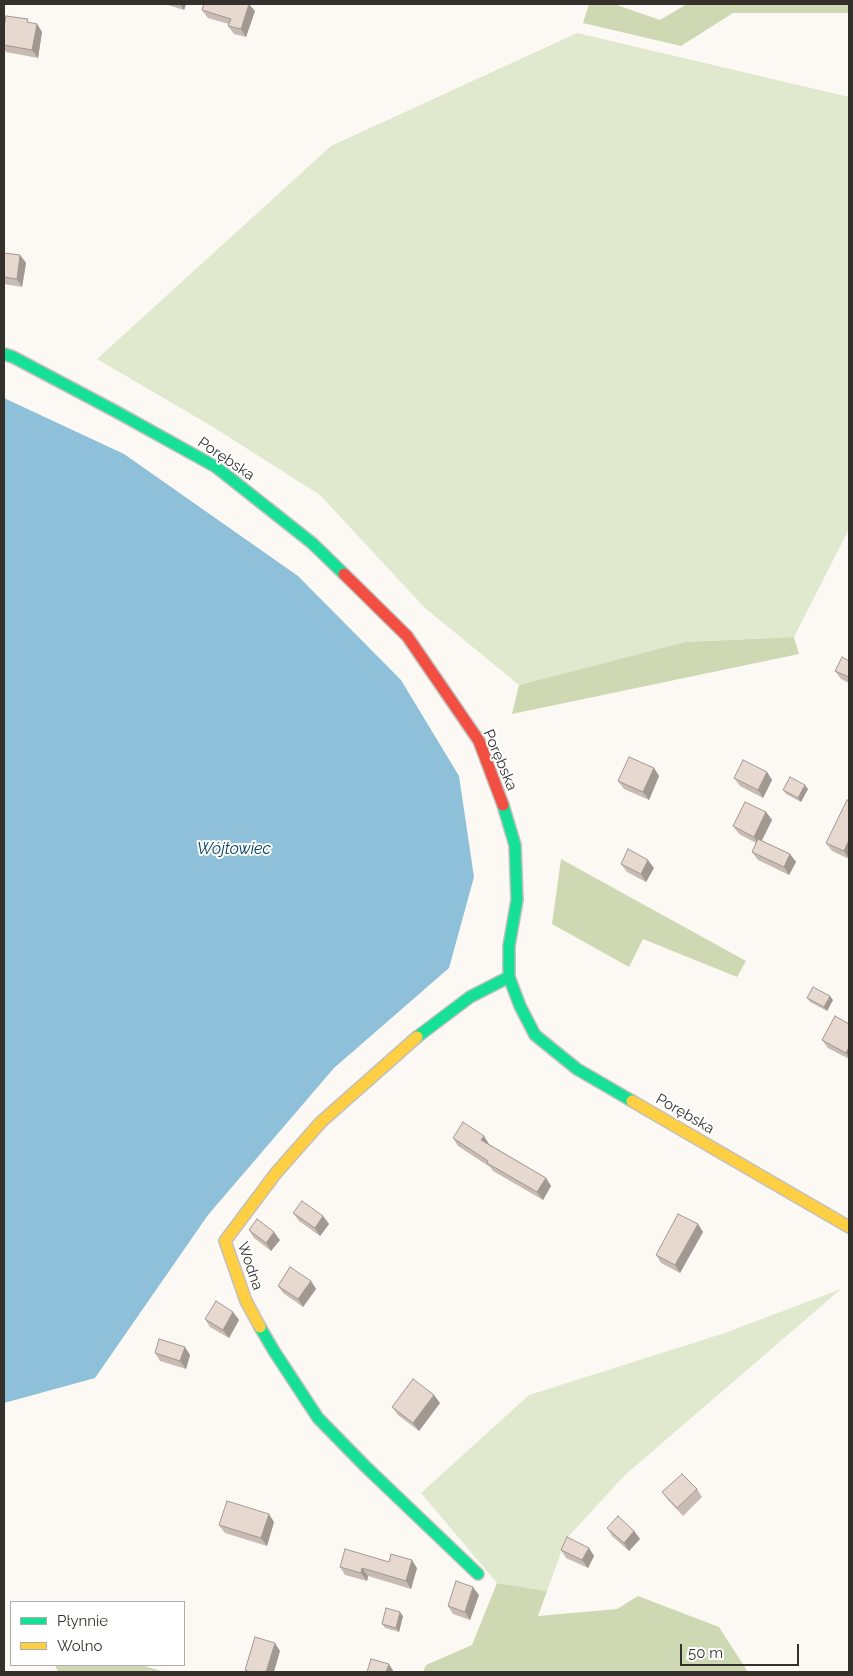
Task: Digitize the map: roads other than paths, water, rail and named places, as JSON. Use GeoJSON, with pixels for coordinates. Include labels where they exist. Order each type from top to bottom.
{"type":"FeatureCollection","features":[{"type":"Feature","properties":{"kind":"street","name":"Porębska"},"geometry":{"type":"LineString","coordinates":[[4,354],[115,411],[216,467],[312,543],[407,636],[479,741],[502,802],[515,845],[517,900],[508,946],[509,977],[520,1006],[535,1035],[577,1069],[849,1227]]}},
{"type":"Feature","properties":{"kind":"street","name":"Wodna"},"geometry":{"type":"LineString","coordinates":[[478,1574],[366,1467],[318,1418],[274,1351],[246,1302],[225,1241],[276,1173],[321,1122],[416,1038],[470,997],[509,977]]}},
{"type":"Feature","properties":{"kind":"water","name":"Wójtowiec"},"geometry":{"type":"Polygon","coordinates":[[[4,398],[124,454],[298,576],[401,680],[459,776],[474,877],[449,968],[334,1068],[208,1215],[95,1378],[4,1403],[4,398]]]}}]}
